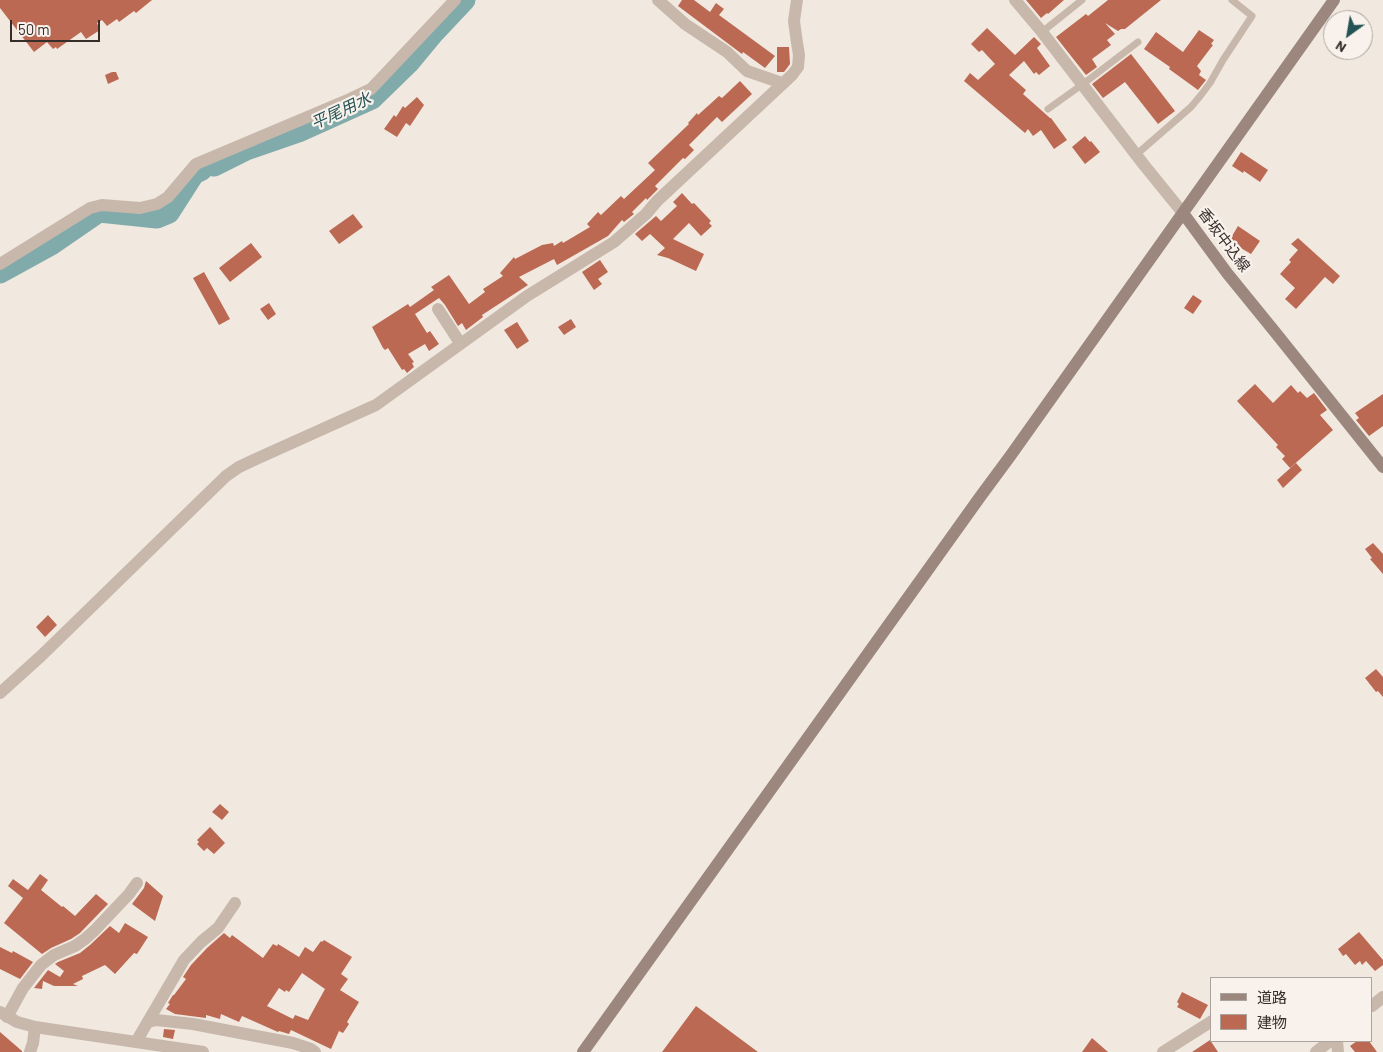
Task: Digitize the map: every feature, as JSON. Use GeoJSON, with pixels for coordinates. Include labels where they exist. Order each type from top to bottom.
{"type":"FeatureCollection","features":[{"type":"Feature","properties":{"kind":"street"},"geometry":{"type":"LineString","coordinates":[[0,264],[90,208],[102,205],[140,208],[157,204],[168,196],[196,164],[371,89],[454,0]]}},
{"type":"Feature","properties":{"kind":"street"},"geometry":{"type":"LineString","coordinates":[[658,0],[685,24],[727,52],[747,71],[782,83]]}},
{"type":"Feature","properties":{"kind":"street"},"geometry":{"type":"LineString","coordinates":[[2,689],[41,656],[226,476],[256,459],[376,405],[526,296],[614,242],[646,214],[657,201],[798,68],[799,55],[794,21],[797,0]]}},
{"type":"Feature","properties":{"kind":"street"},"geometry":{"type":"LineString","coordinates":[[583,1052],[1183,213],[1015,0]]}},
{"type":"Feature","properties":{"kind":"street","name":"香坂中込線"},"geometry":{"type":"LineString","coordinates":[[1334,0],[1183,213],[1227,273],[1383,467]]}},
{"type":"Feature","properties":{"kind":"street"},"geometry":{"type":"LineString","coordinates":[[438,309],[460,343]]}},
{"type":"Feature","properties":{"kind":"street"},"geometry":{"type":"LineString","coordinates":[[137,883],[129,894],[85,939],[75,946],[54,955],[41,965],[4,1014],[24,1025],[203,1052]]}},
{"type":"Feature","properties":{"kind":"street"},"geometry":{"type":"LineString","coordinates":[[136,1042],[184,960],[218,928],[235,903]]}},
{"type":"Feature","properties":{"kind":"street"},"geometry":{"type":"LineString","coordinates":[[1373,1005],[1383,997]]}},
{"type":"Feature","properties":{"kind":"street"},"geometry":{"type":"LineString","coordinates":[[148,1022],[156,1020],[193,1024],[293,1043],[315,1052]]}},
{"type":"Feature","properties":{"kind":"street"},"geometry":{"type":"LineString","coordinates":[[1163,1052],[1210,1022]]}},
{"type":"Feature","properties":{"kind":"street"},"geometry":{"type":"LineString","coordinates":[[30,1052],[35,1027]]}},
{"type":"Feature","properties":{"kind":"street"},"geometry":{"type":"LineString","coordinates":[[1316,1052],[1329,1042]]}},
{"type":"Feature","properties":{"kind":"lane"},"geometry":{"type":"LineString","coordinates":[[1042,32],[1082,0]]}},
{"type":"Feature","properties":{"kind":"lane"},"geometry":{"type":"LineString","coordinates":[[1136,154],[1191,107],[1202,95],[1252,16],[1232,0]]}},
{"type":"Feature","properties":{"kind":"lane"},"geometry":{"type":"LineString","coordinates":[[1048,108],[1138,42]]}},
{"type":"Feature","properties":{"kind":"building"},"geometry":{"type":"Polygon","coordinates":[[[0,0],[152,0],[136,13],[134,11],[119,22],[117,19],[107,26],[102,20],[97,23],[100,30],[86,39],[81,32],[57,49],[56,47],[53,49],[47,42],[34,52],[0,8],[0,0]]]}},
{"type":"Feature","properties":{"kind":"building"},"geometry":{"type":"Polygon","coordinates":[[[682,0],[694,0],[710,12],[716,3],[724,9],[719,15],[775,56],[765,68],[743,52],[742,54],[678,6],[682,0]]]}},
{"type":"Feature","properties":{"kind":"building"},"geometry":{"type":"Polygon","coordinates":[[[1026,0],[1064,0],[1041,18],[1026,0]]]}},
{"type":"Feature","properties":{"kind":"building"},"geometry":{"type":"Polygon","coordinates":[[[1108,0],[1161,0],[1125,29],[1118,31],[1105,23],[1115,34],[1107,40],[1111,45],[1092,59],[1097,67],[1086,75],[1056,37],[1108,0]]]}},
{"type":"Feature","properties":{"kind":"building"},"geometry":{"type":"Polygon","coordinates":[[[987,28],[1015,55],[1034,37],[1041,44],[1037,48],[1050,66],[1039,75],[1036,72],[1034,74],[1024,61],[1009,75],[1026,90],[1023,94],[1051,118],[1067,140],[1054,149],[1041,130],[1033,136],[1028,129],[1025,133],[964,81],[970,73],[978,80],[995,64],[982,50],[979,52],[971,44],[987,28]]]}},
{"type":"Feature","properties":{"kind":"building"},"geometry":{"type":"Polygon","coordinates":[[[1199,30],[1214,40],[1211,44],[1213,45],[1197,66],[1201,71],[1199,75],[1206,80],[1198,90],[1144,49],[1156,32],[1183,52],[1199,30]]]}},
{"type":"Feature","properties":{"kind":"building"},"geometry":{"type":"Polygon","coordinates":[[[777,47],[789,47],[790,64],[784,72],[777,72],[777,47]]]}},
{"type":"Feature","properties":{"kind":"building"},"geometry":{"type":"Polygon","coordinates":[[[1131,54],[1175,111],[1158,124],[1125,82],[1103,98],[1092,84],[1131,54]]]}},
{"type":"Feature","properties":{"kind":"building"},"geometry":{"type":"Polygon","coordinates":[[[116,72],[119,79],[108,84],[105,75],[116,72]]]}},
{"type":"Feature","properties":{"kind":"building"},"geometry":{"type":"Polygon","coordinates":[[[740,81],[752,94],[722,122],[717,117],[689,145],[694,150],[685,159],[683,158],[655,186],[658,189],[632,212],[634,214],[624,222],[622,220],[608,236],[557,265],[554,259],[519,277],[528,285],[482,315],[483,317],[466,330],[462,323],[458,326],[439,298],[415,314],[427,333],[430,331],[439,344],[429,351],[425,344],[408,354],[414,362],[412,363],[414,367],[407,373],[404,369],[402,370],[388,348],[385,350],[383,348],[372,327],[408,304],[410,307],[434,290],[431,287],[449,275],[469,304],[485,292],[483,289],[503,276],[500,273],[514,257],[515,259],[542,245],[553,243],[554,246],[562,241],[563,243],[590,227],[587,224],[598,212],[601,215],[621,196],[624,199],[655,170],[648,163],[689,124],[697,113],[698,115],[719,96],[722,98],[740,81]]]}},
{"type":"Feature","properties":{"kind":"building"},"geometry":{"type":"Polygon","coordinates":[[[417,97],[424,105],[410,126],[406,123],[397,137],[384,129],[394,115],[396,117],[403,106],[405,108],[417,97]]]}},
{"type":"Feature","properties":{"kind":"building"},"geometry":{"type":"Polygon","coordinates":[[[1085,136],[1100,152],[1085,164],[1072,147],[1085,136]]]}},
{"type":"Feature","properties":{"kind":"building"},"geometry":{"type":"Polygon","coordinates":[[[1241,152],[1268,170],[1260,182],[1244,171],[1243,173],[1232,166],[1241,152]]]}},
{"type":"Feature","properties":{"kind":"building"},"geometry":{"type":"Polygon","coordinates":[[[682,193],[711,221],[709,223],[712,226],[701,236],[689,223],[673,239],[704,254],[696,271],[657,255],[665,248],[650,234],[642,241],[635,234],[656,216],[661,221],[677,206],[673,202],[682,193]]]}},
{"type":"Feature","properties":{"kind":"building"},"geometry":{"type":"Polygon","coordinates":[[[353,214],[363,227],[339,244],[329,231],[353,214]]]}},
{"type":"Feature","properties":{"kind":"building"},"geometry":{"type":"Polygon","coordinates":[[[1238,226],[1260,241],[1251,254],[1229,241],[1238,226]]]}},
{"type":"Feature","properties":{"kind":"building"},"geometry":{"type":"Polygon","coordinates":[[[1298,238],[1340,276],[1333,284],[1325,277],[1296,309],[1285,299],[1295,288],[1280,274],[1291,262],[1289,260],[1298,250],[1291,244],[1298,238]]]}},
{"type":"Feature","properties":{"kind":"building"},"geometry":{"type":"Polygon","coordinates":[[[251,243],[262,257],[230,282],[219,268],[251,243]]]}},
{"type":"Feature","properties":{"kind":"building"},"geometry":{"type":"Polygon","coordinates":[[[600,260],[608,272],[598,279],[602,284],[594,290],[582,272],[600,260]]]}},
{"type":"Feature","properties":{"kind":"building"},"geometry":{"type":"Polygon","coordinates":[[[204,272],[230,319],[219,325],[193,278],[204,272]]]}},
{"type":"Feature","properties":{"kind":"building"},"geometry":{"type":"Polygon","coordinates":[[[1193,295],[1202,301],[1193,314],[1184,308],[1193,295]]]}},
{"type":"Feature","properties":{"kind":"building"},"geometry":{"type":"Polygon","coordinates":[[[269,303],[276,314],[268,320],[260,309],[269,303]]]}},
{"type":"Feature","properties":{"kind":"building"},"geometry":{"type":"Polygon","coordinates":[[[571,319],[576,327],[564,335],[558,327],[571,319]]]}},
{"type":"Feature","properties":{"kind":"building"},"geometry":{"type":"Polygon","coordinates":[[[517,322],[529,341],[517,349],[504,330],[517,322]]]}},
{"type":"Feature","properties":{"kind":"building"},"geometry":{"type":"Polygon","coordinates":[[[1255,384],[1273,403],[1291,385],[1298,393],[1300,391],[1307,398],[1314,393],[1327,410],[1320,415],[1333,430],[1290,468],[1282,459],[1285,456],[1276,447],[1278,445],[1237,401],[1255,384]]]}},
{"type":"Feature","properties":{"kind":"building"},"geometry":{"type":"Polygon","coordinates":[[[1383,394],[1383,426],[1369,436],[1356,420],[1359,418],[1355,413],[1383,394]]]}},
{"type":"Feature","properties":{"kind":"building"},"geometry":{"type":"Polygon","coordinates":[[[1296,463],[1302,470],[1283,488],[1277,480],[1296,463]]]}},
{"type":"Feature","properties":{"kind":"building"},"geometry":{"type":"Polygon","coordinates":[[[1373,543],[1383,554],[1383,574],[1370,559],[1372,558],[1365,549],[1373,543]]]}},
{"type":"Feature","properties":{"kind":"building"},"geometry":{"type":"Polygon","coordinates":[[[48,615],[57,625],[45,637],[36,627],[48,615]]]}},
{"type":"Feature","properties":{"kind":"building"},"geometry":{"type":"Polygon","coordinates":[[[1376,669],[1383,677],[1383,697],[1378,691],[1376,692],[1365,678],[1376,669]]]}},
{"type":"Feature","properties":{"kind":"building"},"geometry":{"type":"Polygon","coordinates":[[[220,804],[229,812],[222,820],[212,812],[220,804]]]}},
{"type":"Feature","properties":{"kind":"building"},"geometry":{"type":"Polygon","coordinates":[[[210,827],[225,843],[214,854],[207,848],[204,851],[197,844],[199,842],[197,840],[210,827]]]}},
{"type":"Feature","properties":{"kind":"building"},"geometry":{"type":"Polygon","coordinates":[[[40,874],[48,880],[41,890],[75,916],[96,894],[108,904],[80,933],[42,954],[4,923],[23,898],[8,886],[13,879],[28,890],[40,874]]]}},
{"type":"Feature","properties":{"kind":"building"},"geometry":{"type":"Polygon","coordinates":[[[146,881],[163,896],[155,921],[132,904],[144,888],[146,881]]]}},
{"type":"Feature","properties":{"kind":"building"},"geometry":{"type":"Polygon","coordinates":[[[125,923],[148,937],[137,954],[134,953],[115,974],[105,965],[82,976],[83,979],[73,984],[78,986],[54,986],[43,981],[42,989],[34,988],[48,970],[60,977],[64,971],[55,964],[80,953],[110,926],[119,933],[125,923]]]}},
{"type":"Feature","properties":{"kind":"building"},"geometry":{"type":"Polygon","coordinates":[[[1359,932],[1383,960],[1383,965],[1375,971],[1366,961],[1362,965],[1360,961],[1355,965],[1346,954],[1343,956],[1338,949],[1359,932]]]}},
{"type":"Feature","properties":{"kind":"building"},"geometry":{"type":"Polygon","coordinates":[[[224,933],[230,938],[232,935],[263,958],[273,944],[277,946],[278,944],[299,957],[305,947],[313,952],[321,941],[324,940],[352,957],[341,974],[348,979],[340,990],[359,1002],[347,1022],[349,1024],[343,1033],[339,1031],[331,1049],[291,1030],[289,1034],[278,1032],[242,1016],[239,1022],[221,1014],[220,1019],[206,1015],[206,1018],[175,1014],[166,1009],[173,995],[186,979],[183,977],[191,965],[224,933]],[[302,973],[289,992],[279,988],[267,1006],[293,1019],[295,1015],[308,1020],[325,989],[302,973]]]}},
{"type":"Feature","properties":{"kind":"building"},"geometry":{"type":"Polygon","coordinates":[[[0,947],[12,953],[13,951],[33,962],[20,979],[0,969],[0,947]]]}},
{"type":"Feature","properties":{"kind":"building"},"geometry":{"type":"Polygon","coordinates":[[[1182,992],[1208,1005],[1200,1019],[1177,1007],[1179,1004],[1177,1002],[1182,992]]]}},
{"type":"Feature","properties":{"kind":"building"},"geometry":{"type":"Polygon","coordinates":[[[696,1006],[758,1052],[662,1052],[696,1006]]]}},
{"type":"Feature","properties":{"kind":"building"},"geometry":{"type":"Polygon","coordinates":[[[164,1029],[175,1030],[173,1039],[163,1037],[164,1029]]]}},
{"type":"Feature","properties":{"kind":"building"},"geometry":{"type":"Polygon","coordinates":[[[0,1032],[22,1051],[22,1052],[0,1052],[0,1032]]]}},
{"type":"Feature","properties":{"kind":"building"},"geometry":{"type":"Polygon","coordinates":[[[1092,1038],[1108,1052],[1082,1052],[1092,1038]]]}},
{"type":"Feature","properties":{"kind":"building"},"geometry":{"type":"Polygon","coordinates":[[[1210,1040],[1218,1052],[1192,1052],[1210,1040]]]}},
{"type":"Feature","properties":{"kind":"building"},"geometry":{"type":"Polygon","coordinates":[[[1356,1042],[1370,1042],[1377,1052],[1355,1052],[1350,1046],[1356,1042]]]}},
{"type":"Feature","properties":{"kind":"waterway","name":"平尾用水"},"geometry":{"type":"LineString","coordinates":[[214,166],[246,150],[301,131],[372,99],[409,63],[465,0]]}},
{"type":"Feature","properties":{"kind":"waterway","name":"平尾用水"},"geometry":{"type":"LineString","coordinates":[[0,273],[51,245],[99,212],[157,218],[169,213],[194,174],[202,170]]}}]}
